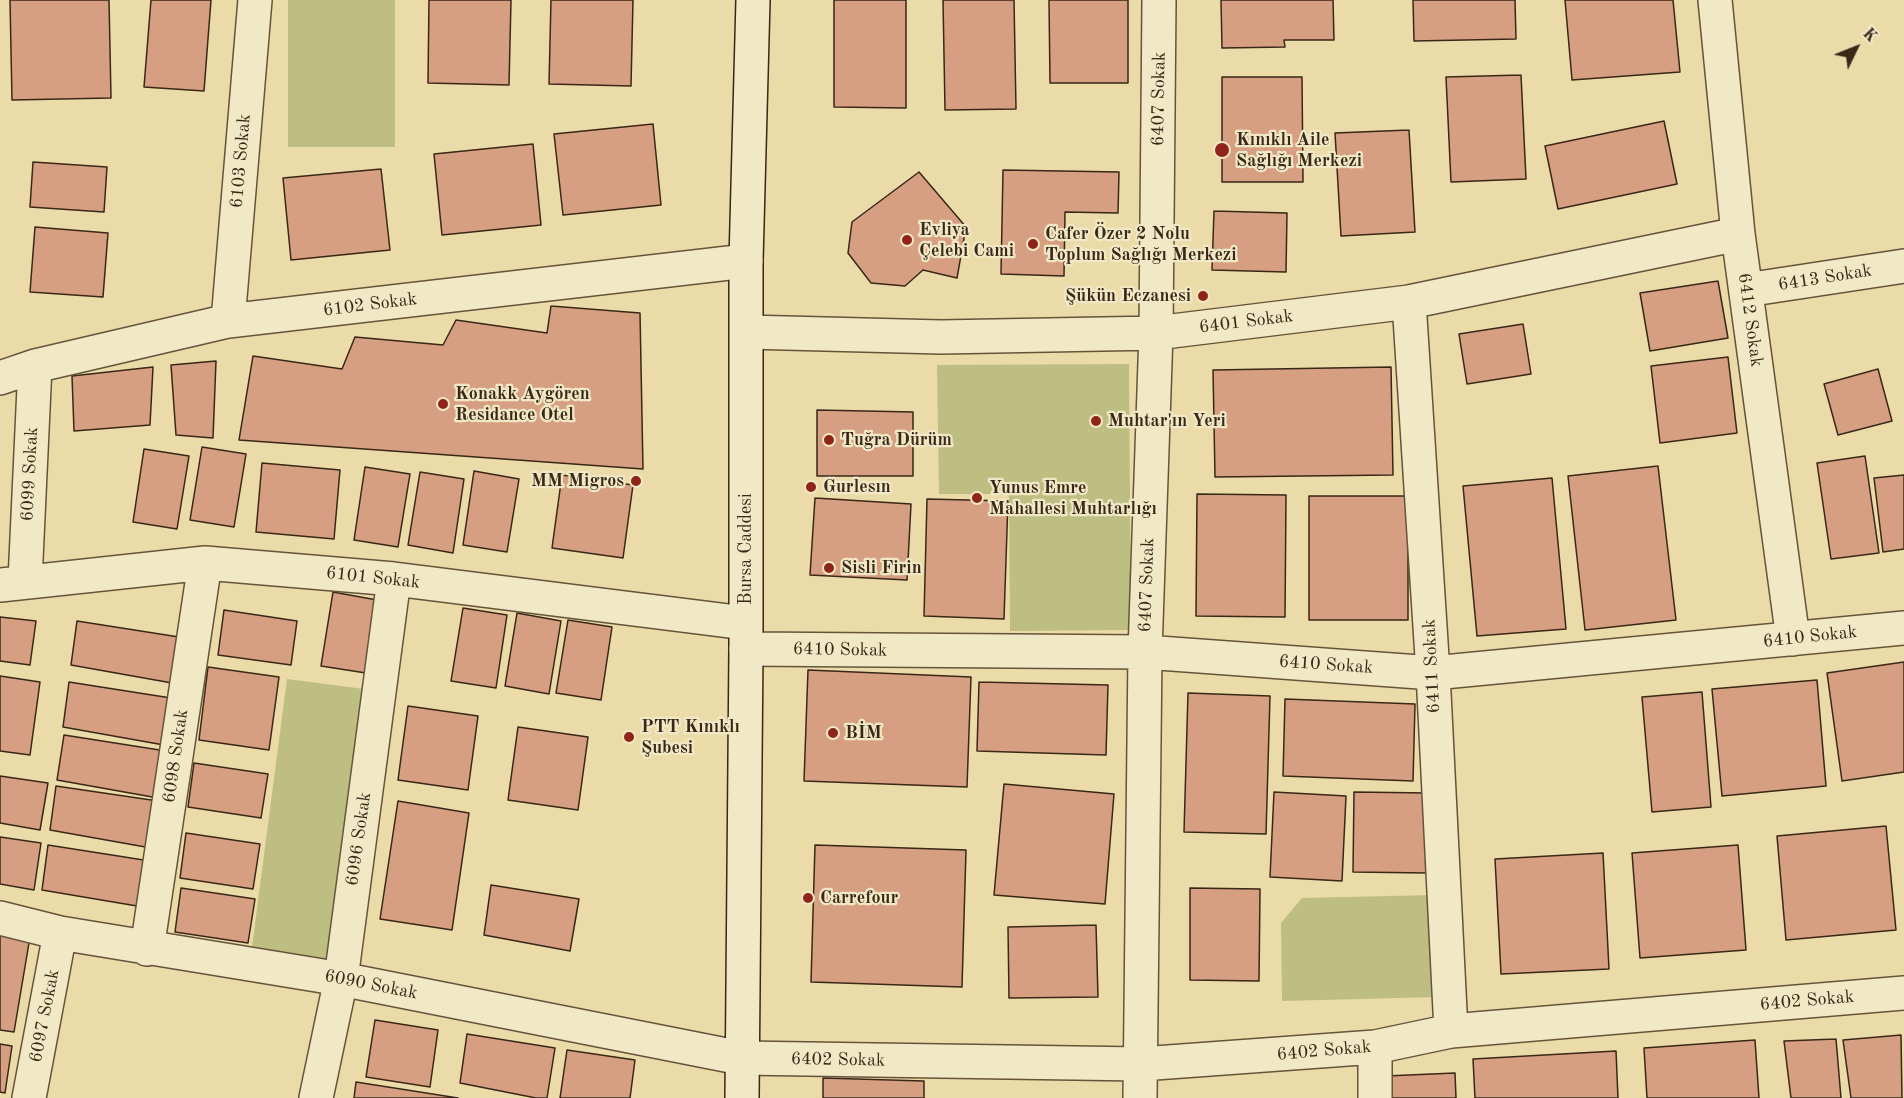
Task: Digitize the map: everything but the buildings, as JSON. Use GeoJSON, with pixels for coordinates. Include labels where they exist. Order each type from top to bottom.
{"type":"FeatureCollection","features":[{"type":"Feature","properties":{"kind":"street","name":"6103 Sokak"},"geometry":{"type":"LineString","coordinates":[[228,321],[255,0]]}},
{"type":"Feature","properties":{"kind":"street","name":"Bursa Caddesi"},"geometry":{"type":"LineString","coordinates":[[742,1098],[746,261],[753,0]]}},
{"type":"Feature","properties":{"kind":"street","name":"6407 Sokak"},"geometry":{"type":"LineString","coordinates":[[1140,1098],[1145,652],[1156,333],[1160,0]]}},
{"type":"Feature","properties":{"kind":"street","name":"6412 Sokak"},"geometry":{"type":"LineString","coordinates":[[1715,0],[1738,234],[1793,639]]}},
{"type":"Feature","properties":{"kind":"street","name":"6401 Sokak"},"geometry":{"type":"LineString","coordinates":[[747,332],[941,338],[1156,333],[1409,302],[1738,234]]}},
{"type":"Feature","properties":{"kind":"street","name":"6102 Sokak"},"geometry":{"type":"LineString","coordinates":[[0,378],[35,366],[228,321],[746,261]]}},
{"type":"Feature","properties":{"kind":"street","name":"6413 Sokak"},"geometry":{"type":"LineString","coordinates":[[1746,290],[1904,266]]}},
{"type":"Feature","properties":{"kind":"street","name":"6411 Sokak"},"geometry":{"type":"LineString","coordinates":[[1409,302],[1433,673],[1452,1031]]}},
{"type":"Feature","properties":{"kind":"street","name":"6099 Sokak"},"geometry":{"type":"LineString","coordinates":[[12,583],[35,366]]}},
{"type":"Feature","properties":{"kind":"street","name":"6101 Sokak"},"geometry":{"type":"LineString","coordinates":[[12,583],[205,563],[394,579],[745,636]]}},
{"type":"Feature","properties":{"kind":"street","name":"6098 Sokak"},"geometry":{"type":"LineString","coordinates":[[147,949],[205,563]]}},
{"type":"Feature","properties":{"kind":"street","name":"6096 Sokak"},"geometry":{"type":"LineString","coordinates":[[316,1098],[341,979],[394,579]]}},
{"type":"Feature","properties":{"kind":"street","name":"6410 Sokak"},"geometry":{"type":"LineString","coordinates":[[745,636],[1145,652],[1433,673],[1904,627]]}},
{"type":"Feature","properties":{"kind":"street","name":"6090 Sokak"},"geometry":{"type":"LineString","coordinates":[[0,918],[60,933],[341,979],[741,1058]]}},
{"type":"Feature","properties":{"kind":"street","name":"6097 Sokak"},"geometry":{"type":"LineString","coordinates":[[29,1098],[60,933]]}},
{"type":"Feature","properties":{"kind":"street","name":"6402 Sokak"},"geometry":{"type":"LineString","coordinates":[[741,1058],[1141,1064],[1375,1047],[1452,1031],[1904,993]]}},
{"type":"Feature","properties":{"kind":"street"},"geometry":{"type":"LineString","coordinates":[[1375,1047],[1375,1098]]}},
{"type":"Feature","properties":{"kind":"green space"},"geometry":{"type":"Polygon","coordinates":[[[288,0],[395,0],[395,147],[288,147],[288,0]]]}},
{"type":"Feature","properties":{"kind":"green space"},"geometry":{"type":"Polygon","coordinates":[[[1129,364],[1131,630],[1010,631],[1009,494],[939,494],[937,365],[1129,364]]]}},
{"type":"Feature","properties":{"kind":"green space"},"geometry":{"type":"Polygon","coordinates":[[[287,679],[364,689],[332,960],[252,947],[287,679]]]}},
{"type":"Feature","properties":{"kind":"green space"},"geometry":{"type":"Polygon","coordinates":[[[1434,895],[1437,997],[1282,1001],[1281,923],[1302,898],[1434,895]]]}},
{"type":"Feature","properties":{"kind":"place","name":"Kınıklı Aile Sağlığı Merkezi"},"geometry":{"type":"Point","coordinates":[1222,150]}},
{"type":"Feature","properties":{"kind":"place","name":"Evliya Çelebi Cami"},"geometry":{"type":"Point","coordinates":[907,240]}},
{"type":"Feature","properties":{"kind":"place","name":"Cafer Özer 2 Nolu Toplum Sağlığı Merkezi"},"geometry":{"type":"Point","coordinates":[1033,244]}},
{"type":"Feature","properties":{"kind":"place","name":"Şükün Eczanesi"},"geometry":{"type":"Point","coordinates":[1203,296]}},
{"type":"Feature","properties":{"kind":"place","name":"Konakk Aygören Residance Otel"},"geometry":{"type":"Point","coordinates":[443,404]}},
{"type":"Feature","properties":{"kind":"place","name":"Muhtar'ın Yeri"},"geometry":{"type":"Point","coordinates":[1096,421]}},
{"type":"Feature","properties":{"kind":"place","name":"Tuğra Dürüm"},"geometry":{"type":"Point","coordinates":[829,440]}},
{"type":"Feature","properties":{"kind":"place","name":"MM Migros"},"geometry":{"type":"Point","coordinates":[636,481]}},
{"type":"Feature","properties":{"kind":"place","name":"Gurlesın"},"geometry":{"type":"Point","coordinates":[811,487]}},
{"type":"Feature","properties":{"kind":"place","name":"Yunus Emre Mahallesi Muhtarlığı"},"geometry":{"type":"Point","coordinates":[977,498]}},
{"type":"Feature","properties":{"kind":"place","name":"Sisli Firin"},"geometry":{"type":"Point","coordinates":[829,568]}},
{"type":"Feature","properties":{"kind":"place","name":"BİM"},"geometry":{"type":"Point","coordinates":[833,733]}},
{"type":"Feature","properties":{"kind":"place","name":"PTT Kınıklı Şubesi"},"geometry":{"type":"Point","coordinates":[629,737]}},
{"type":"Feature","properties":{"kind":"place","name":"Carrefour"},"geometry":{"type":"Point","coordinates":[808,898]}}]}
